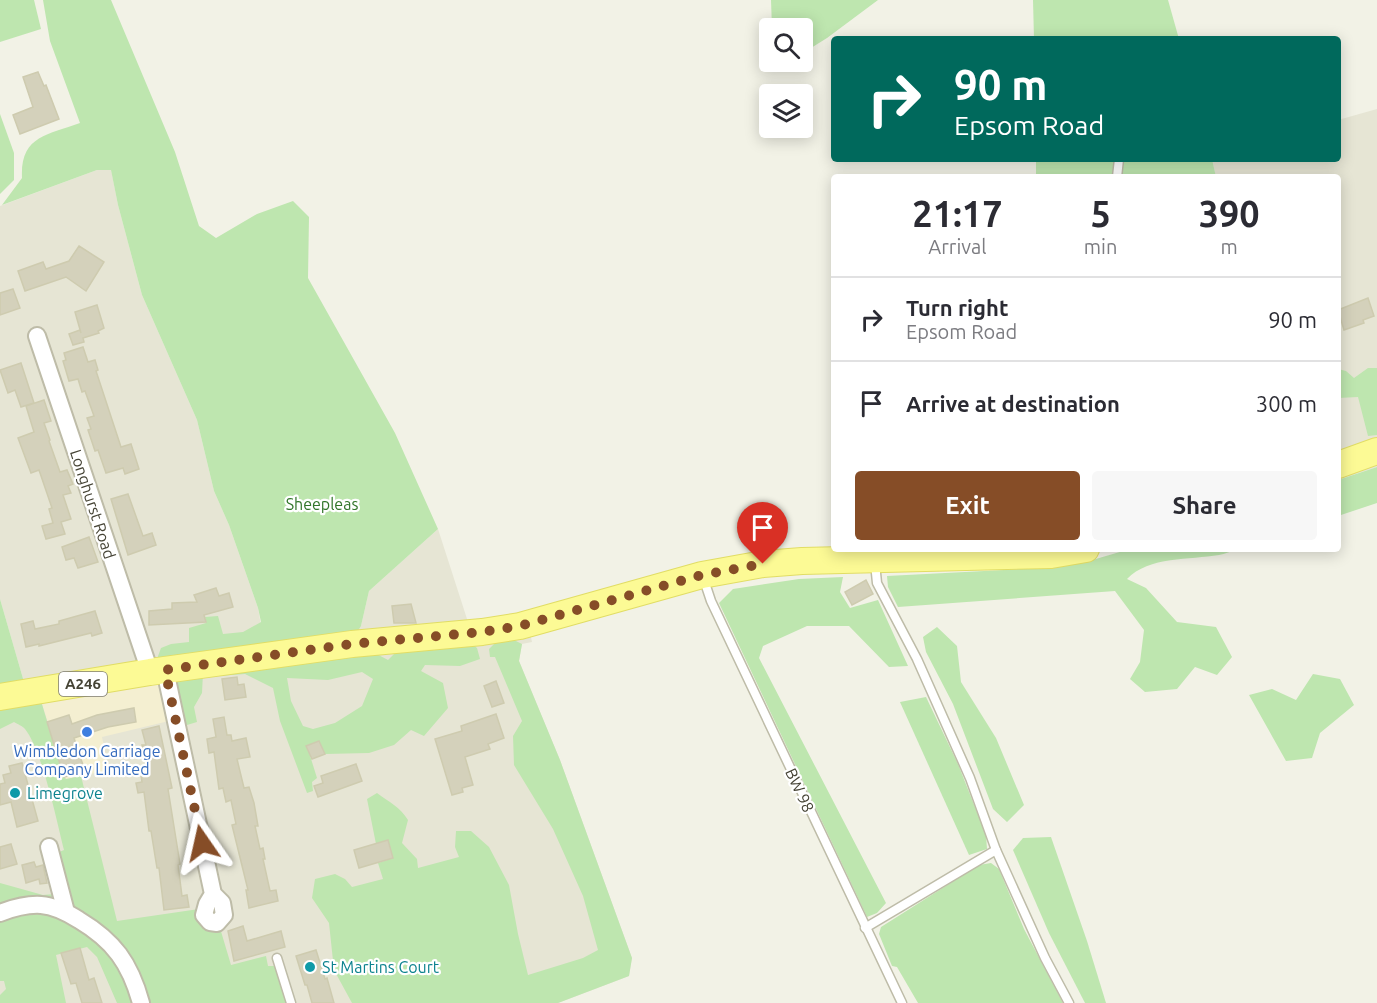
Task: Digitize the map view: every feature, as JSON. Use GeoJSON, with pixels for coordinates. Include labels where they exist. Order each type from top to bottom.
{"type":"FeatureCollection","features":[{"type":"Feature","properties":{"kind":"main road"},"geometry":{"type":"LineString","coordinates":[[1341,464],[1377,451]]}},
{"type":"Feature","properties":{"kind":"main road","name":"A246"},"geometry":{"type":"LineString","coordinates":[[0,697],[158,671],[352,644],[482,632],[520,626],[702,575],[763,564],[802,561],[1040,556],[1066,552]]}},
{"type":"Feature","properties":{"kind":"street","name":"Longhurst Road"},"geometry":{"type":"LineString","coordinates":[[37,336],[158,671],[213,894]]}},
{"type":"Feature","properties":{"kind":"street"},"geometry":{"type":"LineString","coordinates":[[49,847],[66,912]]}},
{"type":"Feature","properties":{"kind":"street"},"geometry":{"type":"LineString","coordinates":[[0,913],[22,906],[43,905],[66,912],[92,928],[115,946],[136,986],[141,1003]]}},
{"type":"Feature","properties":{"kind":"lane"},"geometry":{"type":"LineString","coordinates":[[874,560],[878,583],[917,660],[965,767],[996,850],[1045,958],[1069,1003]]}},
{"type":"Feature","properties":{"kind":"lane","name":"BW 98"},"geometry":{"type":"LineString","coordinates":[[702,575],[711,601],[902,1003]]}},
{"type":"Feature","properties":{"kind":"lane"},"geometry":{"type":"LineString","coordinates":[[866,928],[996,850]]}},
{"type":"Feature","properties":{"kind":"lane"},"geometry":{"type":"LineString","coordinates":[[277,958],[291,1003]]}},
{"type":"Feature","properties":{"kind":"shaded area"},"geometry":{"type":"Polygon","coordinates":[[[1377,109],[1377,467],[1341,479],[1341,174],[1215,174],[1213,162],[1341,162],[1341,119],[1377,109]]]}},
{"type":"Feature","properties":{"kind":"shaded area"},"geometry":{"type":"Polygon","coordinates":[[[111,169],[118,205],[142,295],[197,420],[214,491],[229,525],[258,608],[265,649],[361,626],[369,591],[438,529],[468,622],[526,614],[532,642],[522,644],[519,661],[560,760],[632,958],[629,976],[558,1003],[0,1003],[0,687],[24,682],[0,599],[0,206],[97,170],[111,169]]]}},
{"type":"Feature","properties":{"kind":"shaded area","name":"Wimbledon Carriage Company Limited"},"geometry":{"type":"Polygon","coordinates":[[[161,676],[169,721],[102,737],[109,770],[66,779],[41,701],[161,676]]]}},
{"type":"Feature","properties":{"kind":"green space"},"geometry":{"type":"Polygon","coordinates":[[[0,0],[34,0],[41,29],[0,42],[0,0]]]}},
{"type":"Feature","properties":{"kind":"green space","name":"Sheepleas"},"geometry":{"type":"Polygon","coordinates":[[[43,0],[111,0],[175,152],[199,226],[216,238],[257,214],[293,201],[309,217],[308,278],[395,433],[438,529],[369,591],[361,626],[355,635],[157,659],[161,648],[171,644],[189,642],[189,628],[206,623],[205,617],[218,616],[223,634],[243,632],[261,622],[229,525],[214,491],[197,420],[142,295],[111,170],[97,170],[2,205],[22,178],[26,153],[31,145],[38,139],[80,123],[50,41],[43,0]]]}},
{"type":"Feature","properties":{"kind":"green space"},"geometry":{"type":"Polygon","coordinates":[[[771,0],[878,0],[813,47],[813,18],[772,18],[771,0]]]}},
{"type":"Feature","properties":{"kind":"green space"},"geometry":{"type":"Polygon","coordinates":[[[1033,0],[1168,0],[1178,36],[1034,36],[1033,0]]]}},
{"type":"Feature","properties":{"kind":"green space"},"geometry":{"type":"Polygon","coordinates":[[[0,114],[14,153],[14,180],[0,194],[0,114]]]}},
{"type":"Feature","properties":{"kind":"green space"},"geometry":{"type":"Polygon","coordinates":[[[1036,162],[1213,162],[1215,174],[1036,174],[1036,162]]]}},
{"type":"Feature","properties":{"kind":"green space"},"geometry":{"type":"Polygon","coordinates":[[[1368,368],[1377,368],[1377,435],[1368,436],[1358,397],[1341,398],[1341,370],[1354,378],[1368,368]]]}},
{"type":"Feature","properties":{"kind":"green space"},"geometry":{"type":"Polygon","coordinates":[[[1377,467],[1377,503],[1341,515],[1341,479],[1377,467]]]}},
{"type":"Feature","properties":{"kind":"green space"},"geometry":{"type":"Polygon","coordinates":[[[1120,552],[1228,552],[1158,563],[1147,566],[1127,579],[1146,588],[1177,622],[1216,627],[1232,657],[1217,675],[1195,667],[1177,689],[1145,692],[1130,679],[1140,662],[1144,630],[1115,591],[898,607],[888,587],[887,576],[1059,567],[1120,552]]]}},
{"type":"Feature","properties":{"kind":"green space"},"geometry":{"type":"Polygon","coordinates":[[[843,577],[840,592],[850,608],[878,600],[908,666],[889,667],[849,626],[807,626],[763,646],[759,658],[886,903],[877,913],[867,917],[719,603],[733,589],[799,579],[843,577]]]}},
{"type":"Feature","properties":{"kind":"green space"},"geometry":{"type":"Polygon","coordinates":[[[0,599],[24,682],[0,687],[0,599]]]}},
{"type":"Feature","properties":{"kind":"green space"},"geometry":{"type":"Polygon","coordinates":[[[937,627],[957,646],[961,682],[996,738],[1024,805],[1007,822],[993,809],[953,704],[926,652],[923,637],[937,627]]]}},
{"type":"Feature","properties":{"kind":"green space"},"geometry":{"type":"Polygon","coordinates":[[[512,639],[522,644],[519,661],[560,760],[632,958],[629,976],[558,1003],[352,1003],[334,970],[329,923],[312,898],[315,879],[335,874],[345,879],[352,887],[383,879],[378,863],[393,858],[388,841],[376,844],[367,799],[377,793],[398,808],[408,820],[402,843],[417,859],[418,868],[459,857],[455,847],[456,831],[471,831],[489,847],[509,885],[528,975],[583,958],[598,950],[583,896],[553,829],[514,765],[513,736],[522,721],[495,657],[490,657],[489,649],[495,643],[512,639]]]}},
{"type":"Feature","properties":{"kind":"green space"},"geometry":{"type":"Polygon","coordinates":[[[471,643],[477,648],[480,659],[460,666],[425,665],[421,671],[443,683],[448,708],[424,736],[411,730],[394,745],[369,753],[325,754],[319,741],[307,746],[317,778],[312,782],[313,791],[307,793],[280,721],[273,688],[245,674],[218,676],[218,671],[369,650],[388,660],[398,650],[471,643]],[[362,672],[328,680],[287,678],[291,701],[303,726],[313,729],[335,723],[362,706],[373,679],[362,672]]]}},
{"type":"Feature","properties":{"kind":"green space"},"geometry":{"type":"Polygon","coordinates":[[[203,673],[202,693],[194,707],[197,722],[187,725],[179,715],[173,685],[181,676],[203,673]]]}},
{"type":"Feature","properties":{"kind":"green space"},"geometry":{"type":"Polygon","coordinates":[[[1313,674],[1340,679],[1354,705],[1320,733],[1312,758],[1286,761],[1249,695],[1272,689],[1296,700],[1313,674]]]}},
{"type":"Feature","properties":{"kind":"green space"},"geometry":{"type":"Polygon","coordinates":[[[926,697],[958,764],[986,835],[987,849],[969,855],[900,702],[926,697]]]}},
{"type":"Feature","properties":{"kind":"green space"},"geometry":{"type":"Polygon","coordinates":[[[41,701],[64,777],[66,779],[81,776],[117,921],[199,909],[220,928],[231,965],[266,956],[268,966],[275,966],[286,1003],[146,1003],[107,932],[108,929],[71,907],[54,854],[64,850],[48,787],[31,739],[24,728],[14,722],[0,729],[0,705],[41,701]]]}},
{"type":"Feature","properties":{"kind":"green space"},"geometry":{"type":"Polygon","coordinates":[[[1051,837],[1106,1003],[1085,1003],[1049,933],[1013,850],[1023,838],[1051,837]]]}},
{"type":"Feature","properties":{"kind":"green space"},"geometry":{"type":"Polygon","coordinates":[[[991,863],[999,869],[1024,929],[1063,1003],[918,1003],[897,967],[892,966],[879,934],[881,927],[979,865],[991,863]]]}},
{"type":"Feature","properties":{"kind":"green space"},"geometry":{"type":"Polygon","coordinates":[[[0,883],[43,895],[55,894],[50,899],[0,906],[0,883]]]}},
{"type":"Feature","properties":{"kind":"green space"},"geometry":{"type":"Polygon","coordinates":[[[33,912],[61,919],[100,945],[110,949],[135,1003],[117,1003],[97,957],[87,947],[56,955],[66,1003],[0,1003],[0,995],[6,989],[4,981],[0,981],[0,921],[9,916],[33,912]]]}},
{"type":"Feature","properties":{"kind":"building"},"geometry":{"type":"Polygon","coordinates":[[[38,72],[44,86],[46,85],[59,119],[20,134],[13,115],[33,107],[23,77],[38,72]]]}},
{"type":"Feature","properties":{"kind":"building"},"geometry":{"type":"Polygon","coordinates":[[[79,246],[104,262],[86,291],[66,277],[25,291],[18,271],[43,262],[46,269],[69,261],[79,246]]]}},
{"type":"Feature","properties":{"kind":"building"},"geometry":{"type":"Polygon","coordinates":[[[13,289],[20,308],[0,315],[0,293],[13,289]]]}},
{"type":"Feature","properties":{"kind":"building"},"geometry":{"type":"Polygon","coordinates":[[[1368,298],[1374,316],[1363,320],[1364,323],[1344,330],[1341,309],[1368,298]]]}},
{"type":"Feature","properties":{"kind":"building"},"geometry":{"type":"Polygon","coordinates":[[[97,305],[104,328],[98,331],[99,333],[83,338],[84,342],[73,345],[69,334],[80,330],[81,333],[75,312],[97,305]]]}},
{"type":"Feature","properties":{"kind":"building"},"geometry":{"type":"Polygon","coordinates":[[[83,347],[88,362],[95,360],[98,370],[96,371],[121,447],[131,444],[139,469],[125,474],[123,468],[106,473],[98,450],[95,451],[88,430],[91,429],[87,418],[94,416],[78,379],[69,381],[63,361],[66,360],[64,353],[83,347]]]}},
{"type":"Feature","properties":{"kind":"building"},"geometry":{"type":"Polygon","coordinates":[[[21,363],[34,403],[21,407],[15,390],[8,393],[0,370],[21,363]]]}},
{"type":"Feature","properties":{"kind":"building"},"geometry":{"type":"Polygon","coordinates":[[[44,400],[51,421],[44,423],[49,441],[60,472],[67,470],[73,484],[68,486],[71,493],[63,495],[71,519],[61,522],[65,534],[46,539],[42,526],[53,523],[49,509],[52,508],[39,470],[31,473],[18,438],[34,432],[26,406],[44,400]]]}},
{"type":"Feature","properties":{"kind":"building"},"geometry":{"type":"Polygon","coordinates":[[[128,494],[143,536],[152,533],[156,545],[128,555],[111,499],[128,494]]]}},
{"type":"Feature","properties":{"kind":"building"},"geometry":{"type":"Polygon","coordinates":[[[89,537],[98,562],[78,568],[74,558],[66,560],[62,547],[89,537]]]}},
{"type":"Feature","properties":{"kind":"building"},"geometry":{"type":"Polygon","coordinates":[[[866,580],[873,594],[852,605],[845,592],[866,580]]]}},
{"type":"Feature","properties":{"kind":"building"},"geometry":{"type":"Polygon","coordinates":[[[216,588],[219,596],[229,593],[233,607],[204,615],[206,622],[149,625],[149,611],[172,609],[172,603],[197,602],[194,595],[216,588]]]}},
{"type":"Feature","properties":{"kind":"building"},"geometry":{"type":"Polygon","coordinates":[[[411,604],[416,623],[394,623],[392,606],[411,604]]]}},
{"type":"Feature","properties":{"kind":"building"},"geometry":{"type":"Polygon","coordinates":[[[95,611],[102,633],[92,636],[91,633],[26,647],[21,624],[33,621],[35,629],[59,624],[59,621],[95,611]]]}},
{"type":"Feature","properties":{"kind":"building"},"geometry":{"type":"Polygon","coordinates":[[[237,677],[238,685],[244,684],[246,697],[225,700],[222,679],[237,677]]]}},
{"type":"Feature","properties":{"kind":"building"},"geometry":{"type":"Polygon","coordinates":[[[496,681],[504,703],[492,707],[484,686],[496,681]]]}},
{"type":"Feature","properties":{"kind":"building"},"geometry":{"type":"Polygon","coordinates":[[[134,708],[136,722],[108,727],[74,738],[85,771],[64,777],[47,722],[69,715],[72,724],[97,715],[134,708]]]}},
{"type":"Feature","properties":{"kind":"building"},"geometry":{"type":"Polygon","coordinates":[[[496,714],[504,738],[488,744],[490,749],[465,757],[473,785],[462,788],[463,792],[452,795],[435,739],[462,731],[461,726],[496,714]]]}},
{"type":"Feature","properties":{"kind":"building"},"geometry":{"type":"Polygon","coordinates":[[[224,717],[227,735],[231,735],[232,741],[246,738],[250,757],[237,759],[244,788],[249,787],[254,803],[258,826],[255,826],[260,849],[263,848],[270,891],[276,890],[278,901],[249,908],[246,890],[248,890],[232,825],[236,824],[231,800],[226,802],[223,788],[219,789],[214,752],[209,753],[207,739],[216,737],[213,719],[224,717]]]}},
{"type":"Feature","properties":{"kind":"building"},"geometry":{"type":"Polygon","coordinates":[[[159,726],[172,788],[168,789],[180,864],[178,865],[182,896],[187,895],[189,907],[164,910],[159,868],[157,868],[151,831],[149,831],[144,792],[138,793],[136,783],[142,782],[140,768],[147,767],[142,745],[146,745],[142,730],[159,726]]]}},
{"type":"Feature","properties":{"kind":"building"},"geometry":{"type":"Polygon","coordinates":[[[319,741],[325,754],[312,759],[306,746],[319,741]]]}},
{"type":"Feature","properties":{"kind":"building","name":"Limegrove"},"geometry":{"type":"Polygon","coordinates":[[[22,763],[38,821],[17,827],[11,802],[0,805],[0,784],[5,783],[3,775],[11,773],[9,766],[22,763]]]}},
{"type":"Feature","properties":{"kind":"building"},"geometry":{"type":"Polygon","coordinates":[[[356,764],[362,781],[318,797],[314,786],[323,783],[321,776],[356,764]]]}},
{"type":"Feature","properties":{"kind":"building"},"geometry":{"type":"Polygon","coordinates":[[[388,840],[393,858],[359,868],[354,850],[388,840]]]}},
{"type":"Feature","properties":{"kind":"building","name":"Limegrove"},"geometry":{"type":"Polygon","coordinates":[[[11,844],[17,864],[0,869],[0,847],[11,844]]]}},
{"type":"Feature","properties":{"kind":"building"},"geometry":{"type":"Polygon","coordinates":[[[34,862],[36,867],[43,865],[47,883],[40,884],[39,879],[26,883],[22,865],[34,862]]]}},
{"type":"Feature","properties":{"kind":"building"},"geometry":{"type":"Polygon","coordinates":[[[243,926],[247,941],[281,931],[285,947],[234,961],[228,931],[243,926]]]}},
{"type":"Feature","properties":{"kind":"building"},"geometry":{"type":"Polygon","coordinates":[[[80,948],[89,980],[94,978],[102,1003],[82,1003],[76,983],[71,984],[61,953],[80,948]]]}},
{"type":"Feature","properties":{"kind":"building","name":"St Martins Court"},"geometry":{"type":"Polygon","coordinates":[[[316,950],[334,1003],[312,1003],[307,985],[305,985],[296,956],[316,950]]]}},
{"type":"Feature","properties":{"kind":"place","name":"Wimbledon Carriage Company Limited"},"geometry":{"type":"Point","coordinates":[87,732]}},
{"type":"Feature","properties":{"kind":"place","name":"Limegrove"},"geometry":{"type":"Point","coordinates":[15,793]}},
{"type":"Feature","properties":{"kind":"place","name":"St Martins Court"},"geometry":{"type":"Point","coordinates":[310,967]}},
{"type":"Feature","properties":{"kind":"route"},"geometry":{"type":"LineString","coordinates":[[202,843],[165,670],[352,644],[482,632],[520,626],[702,575],[763,564]]}}]}
